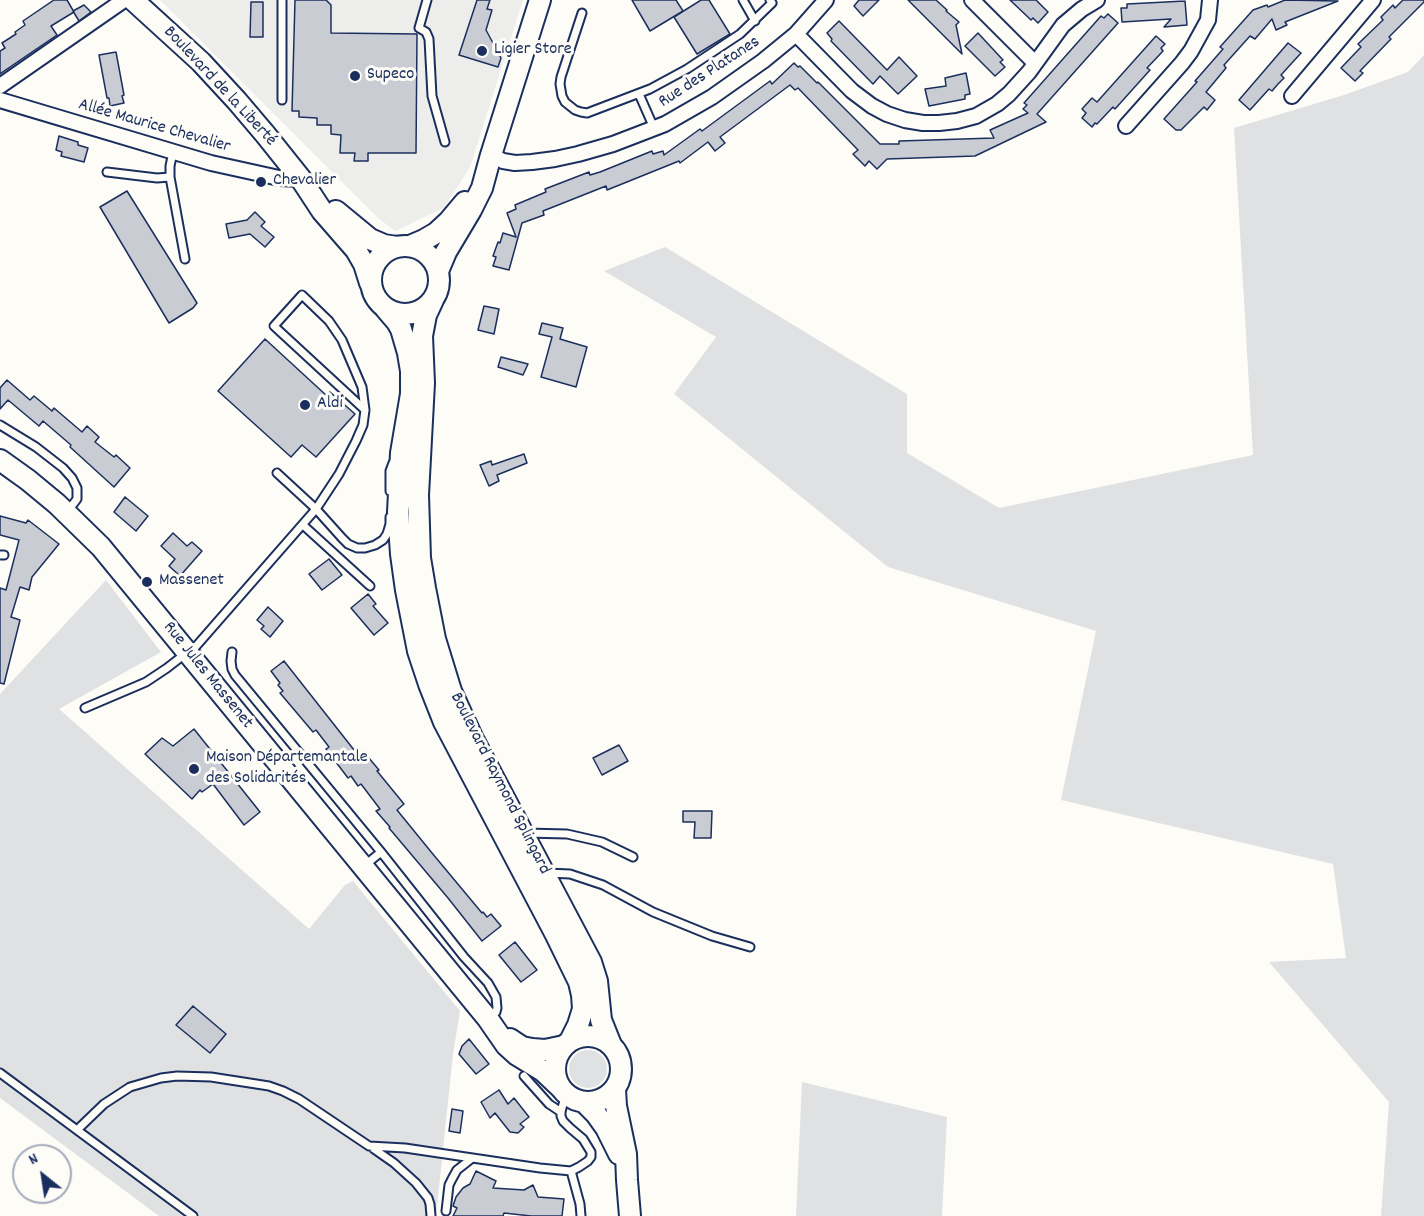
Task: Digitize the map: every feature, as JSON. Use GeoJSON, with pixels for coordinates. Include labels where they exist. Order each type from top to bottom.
{"type":"FeatureCollection","features":[{"type":"Feature","properties":{"kind":"main road","name":"Boulevard de la Liberté"},"geometry":{"type":"LineString","coordinates":[[133,0],[191,53],[265,134],[301,179],[322,211],[356,250],[370,282]]}},
{"type":"Feature","properties":{"kind":"main road"},"geometry":{"type":"LineString","coordinates":[[438,272],[446,252],[480,194],[540,0]]}},
{"type":"Feature","properties":{"kind":"main road"},"geometry":{"type":"LineString","coordinates":[[404,246],[417,248],[427,254],[434,262],[438,272],[439,284],[433,300],[425,308],[411,314],[395,313],[385,308],[375,298],[371,289],[371,271],[378,258],[386,251],[430,237],[457,213],[472,192],[491,155]]}},
{"type":"Feature","properties":{"kind":"main road","name":"Boulevard de la Liberté"},"geometry":{"type":"LineString","coordinates":[[301,179],[370,239],[384,245],[404,246]]}},
{"type":"Feature","properties":{"kind":"main road","name":"Boulevard Raymond Splingard"},"geometry":{"type":"LineString","coordinates":[[433,300],[426,315],[422,336],[424,383],[418,495],[418,534],[431,621],[451,691],[556,935],[581,987],[582,1013],[567,1044]]}},
{"type":"Feature","properties":{"kind":"main road","name":"Boulevard Raymond Splingard"},"geometry":{"type":"LineString","coordinates":[[385,308],[401,329],[410,364],[411,394],[400,465],[392,499],[404,577],[421,660],[444,722],[514,837],[544,873],[593,967],[602,1020],[611,1045]]}},
{"type":"Feature","properties":{"kind":"main road","name":"Rue Jules Massenet"},"geometry":{"type":"LineString","coordinates":[[0,460],[67,512],[105,552],[488,1019],[509,1048],[546,1073],[568,1099]]}},
{"type":"Feature","properties":{"kind":"main road","name":"Rue Jules Massenet"},"geometry":{"type":"LineString","coordinates":[[488,1019],[509,1039],[526,1049],[545,1050],[567,1044]]}},
{"type":"Feature","properties":{"kind":"main road"},"geometry":{"type":"LineString","coordinates":[[568,1099],[595,1102],[615,1089],[620,1079],[621,1066],[617,1053],[611,1045],[602,1039],[589,1036],[579,1037],[567,1044],[557,1058],[556,1079],[568,1099],[599,1118],[620,1156],[627,1180]]}},
{"type":"Feature","properties":{"kind":"main road"},"geometry":{"type":"LineString","coordinates":[[615,1089],[616,1106],[626,1155],[630,1216]]}},
{"type":"Feature","properties":{"kind":"street"},"geometry":{"type":"LineString","coordinates":[[0,86],[124,0]]}},
{"type":"Feature","properties":{"kind":"street","name":"Rue des Platanes"},"geometry":{"type":"LineString","coordinates":[[491,155],[503,161],[515,163],[555,159],[607,146],[654,129],[692,110],[763,62],[796,34],[826,0]]}},
{"type":"Feature","properties":{"kind":"street"},"geometry":{"type":"LineString","coordinates":[[972,0],[1035,63]]}},
{"type":"Feature","properties":{"kind":"street"},"geometry":{"type":"LineString","coordinates":[[796,34],[852,91],[887,114],[914,122],[957,121],[984,112],[1010,94],[1063,25],[1097,0]]}},
{"type":"Feature","properties":{"kind":"street"},"geometry":{"type":"LineString","coordinates":[[1126,126],[1191,51],[1208,20],[1210,0]]}},
{"type":"Feature","properties":{"kind":"street"},"geometry":{"type":"LineString","coordinates":[[1292,96],[1373,0]]}},
{"type":"Feature","properties":{"kind":"street","name":"Allée Maurice Chevalier"},"geometry":{"type":"LineString","coordinates":[[0,100],[211,163],[272,177],[301,179]]}},
{"type":"Feature","properties":{"kind":"lane"},"geometry":{"type":"LineString","coordinates":[[282,0],[282,100]]}},
{"type":"Feature","properties":{"kind":"lane"},"geometry":{"type":"LineString","coordinates":[[427,0],[419,28],[426,32],[429,39],[432,96],[445,142]]}},
{"type":"Feature","properties":{"kind":"lane"},"geometry":{"type":"LineString","coordinates":[[743,0],[755,21]]}},
{"type":"Feature","properties":{"kind":"lane"},"geometry":{"type":"LineString","coordinates":[[582,13],[561,77],[560,90],[565,102],[575,110],[587,113],[639,94],[687,69],[733,40],[772,3],[770,0]]}},
{"type":"Feature","properties":{"kind":"lane"},"geometry":{"type":"LineString","coordinates":[[639,94],[654,129]]}},
{"type":"Feature","properties":{"kind":"lane"},"geometry":{"type":"LineString","coordinates":[[173,152],[170,177],[185,259]]}},
{"type":"Feature","properties":{"kind":"lane"},"geometry":{"type":"LineString","coordinates":[[107,172],[157,178],[170,177]]}},
{"type":"Feature","properties":{"kind":"lane"},"geometry":{"type":"LineString","coordinates":[[85,708],[146,682],[188,653],[316,509],[361,432],[365,410],[360,378],[339,334],[302,295],[274,326],[365,410]]}},
{"type":"Feature","properties":{"kind":"lane"},"geometry":{"type":"LineString","coordinates":[[0,425],[36,447],[72,478],[77,488],[77,499],[67,512]]}},
{"type":"Feature","properties":{"kind":"lane"},"geometry":{"type":"LineString","coordinates":[[277,473],[316,509],[348,544],[357,548],[375,545],[383,540],[390,524],[392,499],[418,495]]}},
{"type":"Feature","properties":{"kind":"lane"},"geometry":{"type":"LineString","coordinates":[[303,525],[370,586]]}},
{"type":"Feature","properties":{"kind":"lane"},"geometry":{"type":"LineString","coordinates":[[232,652],[232,669],[235,675],[491,987],[496,997],[497,1008],[488,1019]]}},
{"type":"Feature","properties":{"kind":"lane"},"geometry":{"type":"LineString","coordinates":[[514,837],[567,834],[602,842],[633,856]]}},
{"type":"Feature","properties":{"kind":"lane"},"geometry":{"type":"LineString","coordinates":[[363,867],[381,852]]}},
{"type":"Feature","properties":{"kind":"lane"},"geometry":{"type":"LineString","coordinates":[[544,873],[570,874],[603,885],[653,912],[712,936],[750,947]]}},
{"type":"Feature","properties":{"kind":"lane"},"geometry":{"type":"LineString","coordinates":[[0,1072],[193,1216]]}},
{"type":"Feature","properties":{"kind":"lane"},"geometry":{"type":"LineString","coordinates":[[77,1130],[104,1104],[130,1087],[161,1078],[196,1076],[269,1086],[299,1099],[394,1163],[416,1183],[428,1198],[431,1216]]}},
{"type":"Feature","properties":{"kind":"lane"},"geometry":{"type":"LineString","coordinates":[[369,1146],[405,1148],[471,1159],[571,1171],[588,1161],[591,1152],[583,1139],[563,1120],[568,1099],[549,1104],[524,1076]]}},
{"type":"Feature","properties":{"kind":"lane"},"geometry":{"type":"LineString","coordinates":[[446,1210],[449,1185],[461,1166],[471,1159]]}},
{"type":"Feature","properties":{"kind":"lane"},"geometry":{"type":"LineString","coordinates":[[571,1171],[581,1216]]}},
{"type":"Feature","properties":{"kind":"shaded area"},"geometry":{"type":"Polygon","coordinates":[[[160,0],[523,0],[470,167],[444,208],[395,231],[378,218],[160,0]]]}},
{"type":"Feature","properties":{"kind":"shaded area"},"geometry":{"type":"Polygon","coordinates":[[[1424,55],[1424,1216],[1381,1216],[1389,1102],[1269,962],[1346,958],[1333,864],[1061,800],[1096,631],[888,567],[674,394],[716,337],[604,271],[665,247],[907,394],[907,453],[999,508],[1253,455],[1234,128],[1344,95],[1408,72],[1424,55]]]}},
{"type":"Feature","properties":{"kind":"shaded area"},"geometry":{"type":"Polygon","coordinates":[[[106,580],[161,652],[59,709],[309,929],[345,885],[353,881],[460,1011],[453,1054],[436,1216],[159,1216],[72,1151],[72,1144],[62,1144],[0,1098],[0,694],[106,580]]]}},
{"type":"Feature","properties":{"kind":"shaded area"},"geometry":{"type":"Polygon","coordinates":[[[588,1050],[602,1055],[607,1069],[602,1083],[588,1088],[574,1083],[569,1069],[574,1055],[588,1050]]]}},
{"type":"Feature","properties":{"kind":"shaded area"},"geometry":{"type":"Polygon","coordinates":[[[802,1082],[947,1117],[942,1216],[796,1216],[802,1082]]]}},
{"type":"Feature","properties":{"kind":"building"},"geometry":{"type":"Polygon","coordinates":[[[54,0],[67,0],[74,12],[51,26],[57,35],[0,74],[0,51],[5,48],[2,43],[25,25],[23,21],[54,0]]]}},
{"type":"Feature","properties":{"kind":"building","name":"Supeco"},"geometry":{"type":"Polygon","coordinates":[[[295,0],[326,0],[331,5],[331,33],[417,34],[416,153],[368,153],[368,161],[354,161],[355,153],[340,153],[341,135],[331,134],[331,125],[317,125],[317,118],[299,117],[299,111],[292,111],[295,0]]]}},
{"type":"Feature","properties":{"kind":"building"},"geometry":{"type":"Polygon","coordinates":[[[477,0],[490,0],[487,9],[492,10],[486,30],[501,58],[498,67],[459,55],[477,0]]]}},
{"type":"Feature","properties":{"kind":"building"},"geometry":{"type":"Polygon","coordinates":[[[632,0],[676,0],[683,11],[650,31],[632,0]]]}},
{"type":"Feature","properties":{"kind":"building"},"geometry":{"type":"Polygon","coordinates":[[[701,0],[709,0],[730,34],[697,54],[674,17],[701,0]]]}},
{"type":"Feature","properties":{"kind":"building"},"geometry":{"type":"Polygon","coordinates":[[[859,0],[879,0],[863,16],[854,6],[859,0]]]}},
{"type":"Feature","properties":{"kind":"building"},"geometry":{"type":"Polygon","coordinates":[[[908,0],[936,0],[959,22],[956,25],[962,54],[908,0]]]}},
{"type":"Feature","properties":{"kind":"building"},"geometry":{"type":"Polygon","coordinates":[[[1010,0],[1036,0],[1048,12],[1038,23],[1033,18],[1031,20],[1010,0]]]}},
{"type":"Feature","properties":{"kind":"building"},"geometry":{"type":"Polygon","coordinates":[[[1285,0],[1338,1],[1285,22],[1287,25],[1276,30],[1272,19],[1255,39],[1250,36],[1224,65],[1226,68],[1206,92],[1215,100],[1207,110],[1204,107],[1181,130],[1176,130],[1164,119],[1223,49],[1220,47],[1253,10],[1285,0]]]}},
{"type":"Feature","properties":{"kind":"building"},"geometry":{"type":"Polygon","coordinates":[[[1403,0],[1424,0],[1424,2],[1389,37],[1391,39],[1360,71],[1363,73],[1355,81],[1341,68],[1361,47],[1358,44],[1383,20],[1381,17],[1393,5],[1395,8],[1403,0]]]}},
{"type":"Feature","properties":{"kind":"building"},"geometry":{"type":"Polygon","coordinates":[[[1185,1],[1187,25],[1164,27],[1171,19],[1122,22],[1121,8],[1127,8],[1127,4],[1185,1]]]}},
{"type":"Feature","properties":{"kind":"building"},"geometry":{"type":"Polygon","coordinates":[[[251,2],[263,2],[263,37],[250,37],[251,2]]]}},
{"type":"Feature","properties":{"kind":"building"},"geometry":{"type":"Polygon","coordinates":[[[84,5],[91,12],[79,21],[73,11],[84,5]]]}},
{"type":"Feature","properties":{"kind":"building"},"geometry":{"type":"Polygon","coordinates":[[[1108,14],[1118,23],[1037,114],[1046,122],[975,156],[887,159],[877,169],[869,161],[865,166],[853,154],[858,150],[798,88],[795,90],[790,85],[720,137],[725,143],[715,151],[708,142],[680,163],[679,161],[607,190],[606,186],[543,211],[544,215],[522,223],[509,270],[493,266],[496,257],[493,256],[503,233],[516,237],[507,213],[516,209],[515,205],[546,192],[545,189],[589,172],[590,175],[600,172],[652,151],[653,154],[663,151],[664,155],[700,129],[702,131],[770,81],[772,84],[794,63],[818,82],[880,144],[899,144],[899,141],[994,138],[990,130],[1028,113],[1023,109],[1027,105],[1024,103],[1101,16],[1104,18],[1108,14]]]}},
{"type":"Feature","properties":{"kind":"building"},"geometry":{"type":"Polygon","coordinates":[[[839,21],[887,70],[899,57],[917,76],[898,94],[880,76],[873,84],[831,41],[827,33],[839,21]]]}},
{"type":"Feature","properties":{"kind":"building"},"geometry":{"type":"Polygon","coordinates":[[[978,33],[1003,60],[1000,62],[1005,67],[995,76],[965,46],[978,33]]]}},
{"type":"Feature","properties":{"kind":"building"},"geometry":{"type":"Polygon","coordinates":[[[1156,36],[1165,44],[1161,48],[1163,51],[1147,68],[1150,70],[1115,109],[1113,107],[1092,127],[1082,118],[1086,113],[1082,109],[1092,98],[1097,102],[1156,36]]]}},
{"type":"Feature","properties":{"kind":"building"},"geometry":{"type":"Polygon","coordinates":[[[1288,43],[1301,53],[1281,75],[1284,78],[1272,91],[1269,89],[1250,110],[1239,100],[1288,43]]]}},
{"type":"Feature","properties":{"kind":"building"},"geometry":{"type":"Polygon","coordinates":[[[116,52],[124,103],[110,106],[99,55],[116,52]]]}},
{"type":"Feature","properties":{"kind":"building"},"geometry":{"type":"Polygon","coordinates":[[[966,73],[970,94],[965,95],[965,99],[929,106],[925,89],[946,86],[945,78],[966,73]]]}},
{"type":"Feature","properties":{"kind":"building"},"geometry":{"type":"Polygon","coordinates":[[[59,136],[88,148],[84,162],[61,156],[62,152],[56,150],[59,136]]]}},
{"type":"Feature","properties":{"kind":"building"},"geometry":{"type":"Polygon","coordinates":[[[127,191],[197,303],[169,323],[100,207],[127,191]]]}},
{"type":"Feature","properties":{"kind":"building"},"geometry":{"type":"Polygon","coordinates":[[[255,212],[265,222],[261,226],[274,237],[265,247],[250,234],[229,238],[226,224],[247,220],[255,212]]]}},
{"type":"Feature","properties":{"kind":"building"},"geometry":{"type":"Polygon","coordinates":[[[484,306],[499,309],[494,334],[478,330],[484,306]]]}},
{"type":"Feature","properties":{"kind":"building"},"geometry":{"type":"Polygon","coordinates":[[[542,323],[563,328],[560,339],[587,347],[576,387],[541,377],[552,337],[539,334],[542,323]]]}},
{"type":"Feature","properties":{"kind":"building","name":"Aldi"},"geometry":{"type":"Polygon","coordinates":[[[265,339],[327,396],[330,392],[355,414],[316,457],[302,445],[291,457],[218,391],[265,339]]]}},
{"type":"Feature","properties":{"kind":"building"},"geometry":{"type":"Polygon","coordinates":[[[501,357],[528,364],[523,375],[498,367],[501,357]]]}},
{"type":"Feature","properties":{"kind":"building"},"geometry":{"type":"Polygon","coordinates":[[[7,380],[30,400],[34,396],[52,411],[54,408],[82,432],[87,426],[99,437],[95,442],[114,457],[116,455],[130,468],[114,487],[43,421],[39,426],[8,400],[0,409],[0,388],[7,380]]]}},
{"type":"Feature","properties":{"kind":"building"},"geometry":{"type":"Polygon","coordinates":[[[524,454],[527,463],[497,475],[499,481],[489,486],[480,465],[491,461],[492,465],[524,454]]]}},
{"type":"Feature","properties":{"kind":"building"},"geometry":{"type":"Polygon","coordinates":[[[125,497],[148,516],[136,531],[114,512],[125,497]]]}},
{"type":"Feature","properties":{"kind":"building"},"geometry":{"type":"Polygon","coordinates":[[[0,516],[26,523],[28,520],[59,544],[32,577],[29,590],[20,587],[11,617],[20,620],[4,684],[0,683],[0,588],[6,590],[19,540],[0,535],[0,516]]]}},
{"type":"Feature","properties":{"kind":"building"},"geometry":{"type":"Polygon","coordinates":[[[173,533],[187,546],[192,542],[202,551],[180,576],[169,566],[175,559],[161,546],[173,533]]]}},
{"type":"Feature","properties":{"kind":"building"},"geometry":{"type":"Polygon","coordinates":[[[329,559],[342,575],[322,590],[309,574],[329,559]]]}},
{"type":"Feature","properties":{"kind":"building"},"geometry":{"type":"Polygon","coordinates":[[[368,594],[376,604],[373,606],[388,623],[374,635],[351,608],[368,594]]]}},
{"type":"Feature","properties":{"kind":"building"},"geometry":{"type":"Polygon","coordinates":[[[268,607],[283,621],[270,637],[261,629],[264,626],[257,620],[268,607]]]}},
{"type":"Feature","properties":{"kind":"building"},"geometry":{"type":"Polygon","coordinates":[[[284,661],[358,755],[363,751],[379,770],[377,771],[404,804],[397,810],[432,853],[482,913],[487,917],[491,914],[501,926],[482,941],[389,828],[376,811],[380,809],[361,784],[358,786],[351,776],[348,778],[326,749],[329,747],[316,730],[313,732],[280,693],[283,691],[278,685],[280,683],[271,671],[284,661]]]}},
{"type":"Feature","properties":{"kind":"building","name":"Maison Départemantale des Solidarités"},"geometry":{"type":"Polygon","coordinates":[[[194,729],[260,812],[244,825],[213,784],[202,792],[200,790],[192,799],[145,754],[162,738],[173,746],[194,729]]]}},
{"type":"Feature","properties":{"kind":"building"},"geometry":{"type":"Polygon","coordinates":[[[619,745],[628,761],[602,775],[593,758],[619,745]]]}},
{"type":"Feature","properties":{"kind":"building"},"geometry":{"type":"Polygon","coordinates":[[[683,811],[712,811],[711,838],[694,838],[695,822],[683,822],[683,811]]]}},
{"type":"Feature","properties":{"kind":"building"},"geometry":{"type":"Polygon","coordinates":[[[515,942],[537,970],[521,982],[499,955],[515,942]]]}},
{"type":"Feature","properties":{"kind":"building"},"geometry":{"type":"Polygon","coordinates":[[[193,1006],[226,1034],[210,1053],[176,1025],[193,1006]]]}},
{"type":"Feature","properties":{"kind":"building"},"geometry":{"type":"Polygon","coordinates":[[[469,1039],[489,1064],[476,1074],[459,1054],[462,1046],[469,1039]]]}},
{"type":"Feature","properties":{"kind":"building"},"geometry":{"type":"Polygon","coordinates":[[[499,1090],[508,1104],[514,1098],[529,1117],[520,1124],[524,1127],[518,1133],[510,1132],[495,1113],[490,1118],[481,1102],[499,1090]]]}},
{"type":"Feature","properties":{"kind":"building"},"geometry":{"type":"Polygon","coordinates":[[[452,1109],[463,1111],[460,1133],[449,1131],[452,1109]]]}},
{"type":"Feature","properties":{"kind":"building"},"geometry":{"type":"Polygon","coordinates":[[[476,1171],[496,1181],[493,1188],[524,1190],[533,1185],[538,1197],[564,1199],[562,1216],[504,1213],[503,1216],[453,1216],[457,1208],[453,1206],[456,1197],[463,1188],[470,1184],[476,1171]]]}},
{"type":"Feature","properties":{"kind":"place","name":"Ligier Store"},"geometry":{"type":"Point","coordinates":[482,51]}},
{"type":"Feature","properties":{"kind":"place","name":"Supeco"},"geometry":{"type":"Point","coordinates":[355,76]}},
{"type":"Feature","properties":{"kind":"place","name":"Chevalier"},"geometry":{"type":"Point","coordinates":[261,182]}},
{"type":"Feature","properties":{"kind":"place","name":"Aldi"},"geometry":{"type":"Point","coordinates":[305,405]}},
{"type":"Feature","properties":{"kind":"place","name":"Massenet"},"geometry":{"type":"Point","coordinates":[147,582]}},
{"type":"Feature","properties":{"kind":"place","name":"Maison Départemantale des Solidarités"},"geometry":{"type":"Point","coordinates":[194,769]}}]}
